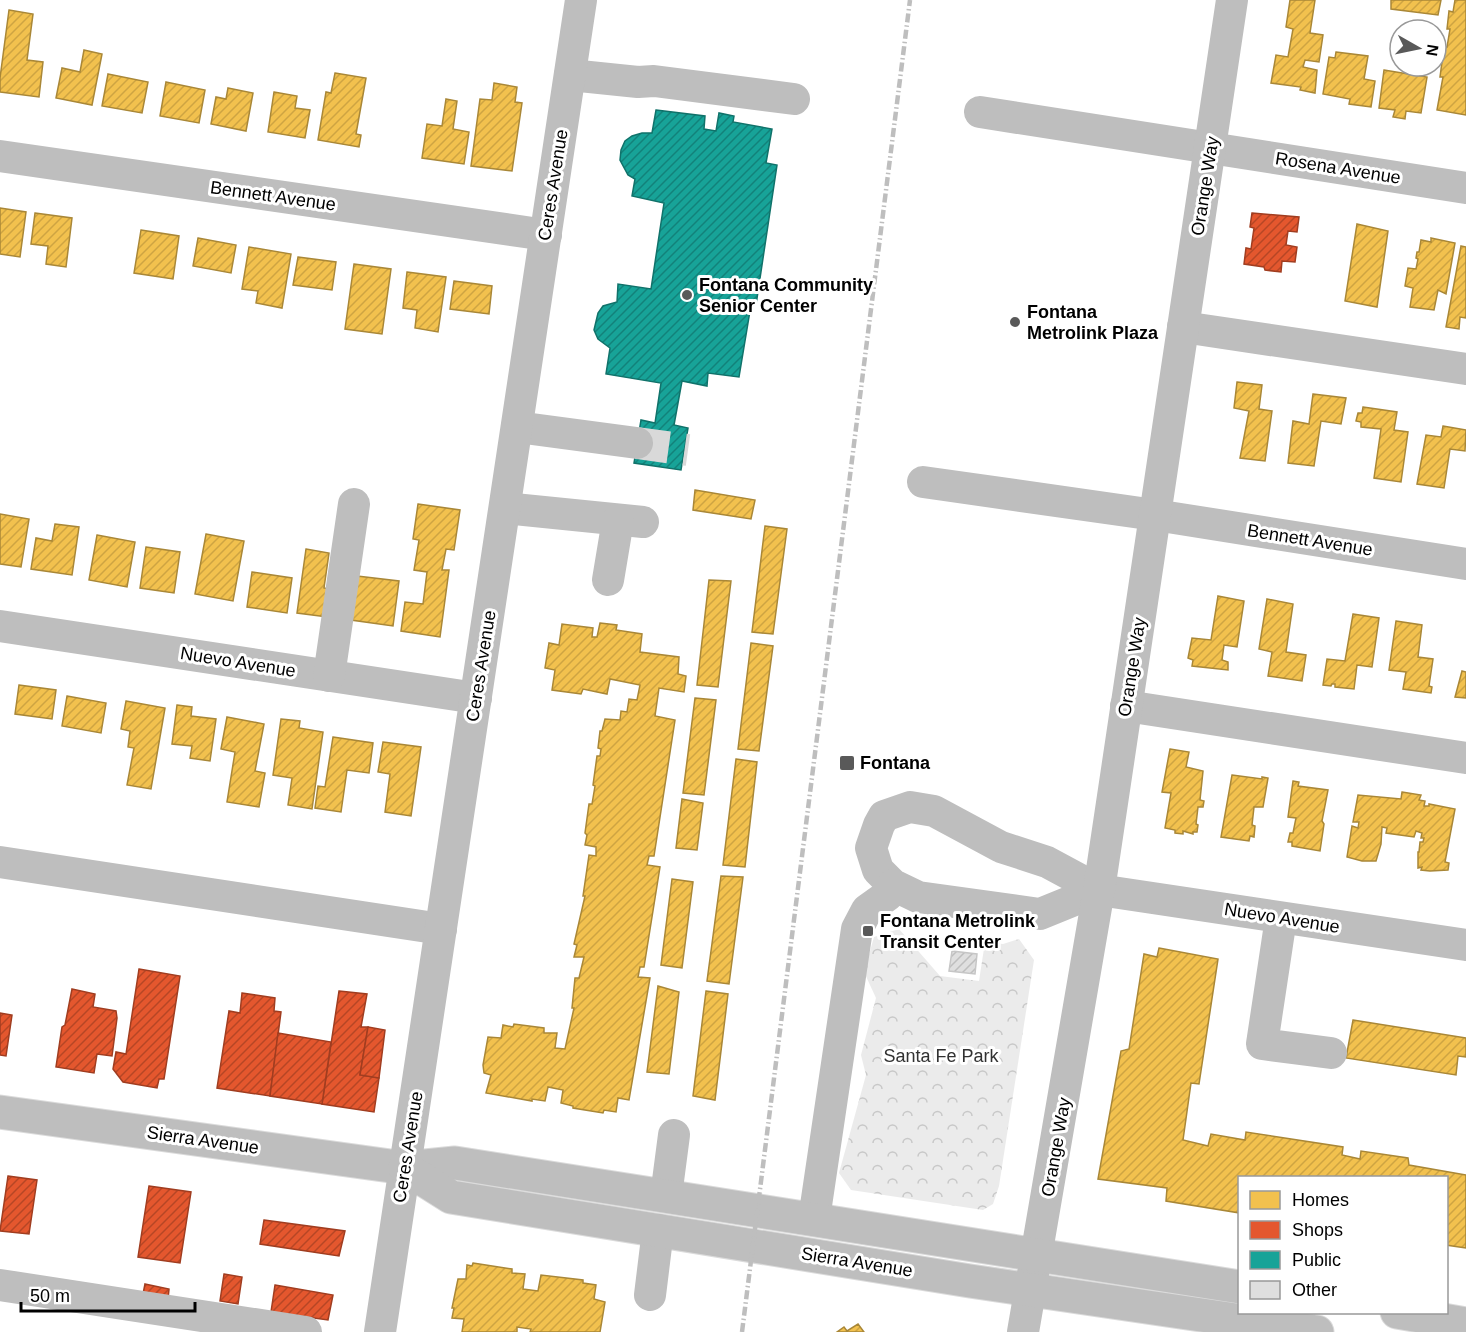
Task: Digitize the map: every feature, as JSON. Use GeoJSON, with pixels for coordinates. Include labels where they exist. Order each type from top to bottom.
{"type":"FeatureCollection","features":[{"type":"Feature","properties":{"kind":"main road","name":"Sierra Avenue"},"geometry":{"type":"LineString","coordinates":[[0,1112],[405,1168],[455,1163],[1238,1287]]}},
{"type":"Feature","properties":{"kind":"main road","name":"Sierra Avenue"},"geometry":{"type":"LineString","coordinates":[[405,1168],[451,1197],[970,1281],[1031,1288],[1317,1332]]}},
{"type":"Feature","properties":{"kind":"main road"},"geometry":{"type":"LineString","coordinates":[[1408,1314],[1466,1324]]}},
{"type":"Feature","properties":{"kind":"street","name":"Ceres Avenue"},"geometry":{"type":"LineString","coordinates":[[380,1332],[581,0]]}},
{"type":"Feature","properties":{"kind":"street","name":"Orange Way"},"geometry":{"type":"LineString","coordinates":[[1023,1332],[1099,890],[1232,0]]}},
{"type":"Feature","properties":{"kind":"street"},"geometry":{"type":"LineString","coordinates":[[570,75],[638,82],[654,81],[725,92],[794,99]]}},
{"type":"Feature","properties":{"kind":"street","name":"Rosena Avenue"},"geometry":{"type":"LineString","coordinates":[[980,112],[1466,188]]}},
{"type":"Feature","properties":{"kind":"street","name":"Bennett Avenue"},"geometry":{"type":"LineString","coordinates":[[0,156],[546,235]]}},
{"type":"Feature","properties":{"kind":"street"},"geometry":{"type":"LineString","coordinates":[[1184,327],[1466,369]]}},
{"type":"Feature","properties":{"kind":"street"},"geometry":{"type":"LineString","coordinates":[[517,428],[637,442]]}},
{"type":"Feature","properties":{"kind":"street","name":"Bennett Avenue"},"geometry":{"type":"LineString","coordinates":[[923,482],[1155,515],[1466,564]]}},
{"type":"Feature","properties":{"kind":"street"},"geometry":{"type":"LineString","coordinates":[[329,676],[354,504]]}},
{"type":"Feature","properties":{"kind":"street"},"geometry":{"type":"LineString","coordinates":[[505,508],[630,521],[608,580]]}},
{"type":"Feature","properties":{"kind":"street","name":"Nuevo Avenue"},"geometry":{"type":"LineString","coordinates":[[0,626],[476,698]]}},
{"type":"Feature","properties":{"kind":"street"},"geometry":{"type":"LineString","coordinates":[[1126,706],[1466,758]]}},
{"type":"Feature","properties":{"kind":"street"},"geometry":{"type":"LineString","coordinates":[[910,807],[934,811],[1001,847],[1047,862],[1099,890],[1040,914],[918,897],[893,885],[878,870],[871,849],[884,816],[910,807]]}},
{"type":"Feature","properties":{"kind":"street"},"geometry":{"type":"LineString","coordinates":[[0,862],[441,929]]}},
{"type":"Feature","properties":{"kind":"street"},"geometry":{"type":"LineString","coordinates":[[814,1219],[857,929],[867,910],[888,895],[893,885]]}},
{"type":"Feature","properties":{"kind":"street","name":"Nuevo Avenue"},"geometry":{"type":"LineString","coordinates":[[1099,890],[1466,945]]}},
{"type":"Feature","properties":{"kind":"street"},"geometry":{"type":"LineString","coordinates":[[1281,918],[1262,1044],[1331,1053]]}},
{"type":"Feature","properties":{"kind":"street"},"geometry":{"type":"LineString","coordinates":[[666,1196],[674,1136]]}},
{"type":"Feature","properties":{"kind":"street"},"geometry":{"type":"LineString","coordinates":[[650,1295],[658,1230]]}},
{"type":"Feature","properties":{"kind":"street"},"geometry":{"type":"LineString","coordinates":[[0,1285],[306,1332]]}},
{"type":"Feature","properties":{"kind":"green space","name":"Santa Fe Park"},"geometry":{"type":"Polygon","coordinates":[[[899,929],[940,976],[979,981],[985,942],[1003,944],[1019,939],[1034,960],[999,1186],[993,1204],[983,1210],[851,1190],[839,1173],[866,1075],[861,1055],[876,998],[864,972],[874,937],[899,929]]]}},
{"type":"Feature","properties":{"kind":"building: Homes"},"geometry":{"type":"Polygon","coordinates":[[[1290,0],[1315,0],[1310,33],[1323,35],[1319,62],[1305,60],[1303,67],[1317,70],[1315,93],[1300,90],[1301,87],[1271,83],[1276,55],[1288,57],[1293,29],[1286,27],[1290,0]]]}},
{"type":"Feature","properties":{"kind":"building: Homes"},"geometry":{"type":"Polygon","coordinates":[[[1391,0],[1441,0],[1438,15],[1391,9],[1391,0]]]}},
{"type":"Feature","properties":{"kind":"building: Homes"},"geometry":{"type":"Polygon","coordinates":[[[1455,0],[1466,0],[1466,115],[1437,110],[1443,78],[1448,78],[1450,29],[1448,29],[1448,20],[1449,11],[1453,12],[1455,0]]]}},
{"type":"Feature","properties":{"kind":"building: Homes"},"geometry":{"type":"Polygon","coordinates":[[[9,10],[33,14],[27,60],[43,62],[39,97],[0,92],[9,10]]]}},
{"type":"Feature","properties":{"kind":"building: Homes"},"geometry":{"type":"Polygon","coordinates":[[[84,50],[102,54],[92,105],[56,98],[62,68],[80,72],[84,50]]]}},
{"type":"Feature","properties":{"kind":"building: Homes"},"geometry":{"type":"Polygon","coordinates":[[[1336,52],[1368,56],[1364,79],[1375,81],[1371,107],[1349,104],[1350,99],[1323,94],[1329,57],[1335,58],[1336,52]]]}},
{"type":"Feature","properties":{"kind":"building: Homes"},"geometry":{"type":"Polygon","coordinates":[[[1384,70],[1388,71],[1388,78],[1427,78],[1421,113],[1406,111],[1405,119],[1393,117],[1395,110],[1379,108],[1384,70]]]}},
{"type":"Feature","properties":{"kind":"building: Homes"},"geometry":{"type":"Polygon","coordinates":[[[335,73],[366,78],[356,134],[361,135],[359,147],[318,140],[326,92],[331,93],[335,73]]]}},
{"type":"Feature","properties":{"kind":"building: Homes"},"geometry":{"type":"Polygon","coordinates":[[[108,74],[148,82],[142,113],[102,106],[108,74]]]}},
{"type":"Feature","properties":{"kind":"building: Homes"},"geometry":{"type":"Polygon","coordinates":[[[166,82],[205,90],[199,123],[160,116],[166,82]]]}},
{"type":"Feature","properties":{"kind":"building: Homes"},"geometry":{"type":"Polygon","coordinates":[[[494,83],[517,87],[515,102],[522,103],[512,171],[471,166],[480,99],[492,100],[494,83]]]}},
{"type":"Feature","properties":{"kind":"building: Homes"},"geometry":{"type":"Polygon","coordinates":[[[228,88],[253,93],[246,131],[211,124],[216,97],[226,99],[228,88]]]}},
{"type":"Feature","properties":{"kind":"building: Homes"},"geometry":{"type":"Polygon","coordinates":[[[274,92],[297,96],[295,108],[310,110],[305,138],[268,132],[274,92]]]}},
{"type":"Feature","properties":{"kind":"building: Homes"},"geometry":{"type":"Polygon","coordinates":[[[446,99],[457,101],[453,129],[469,132],[464,164],[422,158],[427,124],[442,126],[446,99]]]}},
{"type":"Feature","properties":{"kind":"building: Homes"},"geometry":{"type":"Polygon","coordinates":[[[0,208],[26,212],[20,257],[0,254],[0,208]]]}},
{"type":"Feature","properties":{"kind":"building: Homes"},"geometry":{"type":"Polygon","coordinates":[[[35,213],[72,218],[66,267],[46,264],[48,246],[31,244],[35,213]]]}},
{"type":"Feature","properties":{"kind":"building: Homes"},"geometry":{"type":"Polygon","coordinates":[[[1357,224],[1388,231],[1377,307],[1345,301],[1357,224]]]}},
{"type":"Feature","properties":{"kind":"building: Homes"},"geometry":{"type":"Polygon","coordinates":[[[141,230],[179,236],[173,279],[134,273],[141,230]]]}},
{"type":"Feature","properties":{"kind":"building: Homes"},"geometry":{"type":"Polygon","coordinates":[[[198,238],[236,245],[231,273],[193,266],[198,238]]]}},
{"type":"Feature","properties":{"kind":"building: Homes"},"geometry":{"type":"Polygon","coordinates":[[[1431,238],[1455,243],[1446,294],[1438,290],[1434,310],[1410,307],[1413,288],[1405,286],[1408,268],[1416,269],[1417,252],[1419,252],[1421,240],[1431,242],[1431,238]]]}},
{"type":"Feature","properties":{"kind":"building: Homes"},"geometry":{"type":"Polygon","coordinates":[[[1461,246],[1466,247],[1466,318],[1460,317],[1459,329],[1446,327],[1461,246]]]}},
{"type":"Feature","properties":{"kind":"building: Homes"},"geometry":{"type":"Polygon","coordinates":[[[249,247],[291,254],[282,308],[256,303],[258,291],[242,289],[249,247]]]}},
{"type":"Feature","properties":{"kind":"building: Homes"},"geometry":{"type":"Polygon","coordinates":[[[298,257],[336,262],[332,290],[293,285],[298,257]]]}},
{"type":"Feature","properties":{"kind":"building: Homes"},"geometry":{"type":"Polygon","coordinates":[[[354,264],[391,269],[382,334],[345,329],[354,264]]]}},
{"type":"Feature","properties":{"kind":"building: Homes"},"geometry":{"type":"Polygon","coordinates":[[[407,272],[446,277],[438,332],[415,328],[417,310],[403,308],[407,272]]]}},
{"type":"Feature","properties":{"kind":"building: Homes"},"geometry":{"type":"Polygon","coordinates":[[[454,281],[492,286],[489,314],[450,309],[454,281]]]}},
{"type":"Feature","properties":{"kind":"building: Homes"},"geometry":{"type":"Polygon","coordinates":[[[1237,382],[1262,385],[1259,409],[1272,411],[1265,461],[1240,458],[1249,411],[1234,408],[1237,382]]]}},
{"type":"Feature","properties":{"kind":"building: Homes"},"geometry":{"type":"Polygon","coordinates":[[[1313,394],[1346,398],[1341,424],[1321,421],[1314,466],[1288,463],[1293,421],[1309,424],[1313,394]]]}},
{"type":"Feature","properties":{"kind":"building: Homes"},"geometry":{"type":"Polygon","coordinates":[[[1363,407],[1397,412],[1394,430],[1408,432],[1401,482],[1374,478],[1381,429],[1361,427],[1361,422],[1356,421],[1363,407]]]}},
{"type":"Feature","properties":{"kind":"building: Homes"},"geometry":{"type":"Polygon","coordinates":[[[1443,426],[1466,430],[1465,451],[1450,449],[1444,488],[1417,484],[1426,435],[1441,437],[1443,426]]]}},
{"type":"Feature","properties":{"kind":"building: Homes"},"geometry":{"type":"Polygon","coordinates":[[[695,490],[755,500],[751,519],[693,510],[695,490]]]}},
{"type":"Feature","properties":{"kind":"building: Homes"},"geometry":{"type":"Polygon","coordinates":[[[418,504],[460,510],[454,550],[446,549],[442,570],[449,570],[440,637],[401,631],[405,602],[423,604],[427,572],[414,570],[419,540],[413,539],[418,504]]]}},
{"type":"Feature","properties":{"kind":"building: Homes"},"geometry":{"type":"Polygon","coordinates":[[[0,514],[29,519],[21,567],[0,564],[0,514]]]}},
{"type":"Feature","properties":{"kind":"building: Homes"},"geometry":{"type":"Polygon","coordinates":[[[55,524],[79,527],[72,575],[31,569],[36,538],[52,541],[55,524]]]}},
{"type":"Feature","properties":{"kind":"building: Homes"},"geometry":{"type":"Polygon","coordinates":[[[765,526],[787,529],[773,634],[752,632],[765,526]]]}},
{"type":"Feature","properties":{"kind":"building: Homes"},"geometry":{"type":"Polygon","coordinates":[[[206,534],[244,541],[233,601],[195,594],[206,534]]]}},
{"type":"Feature","properties":{"kind":"building: Homes"},"geometry":{"type":"Polygon","coordinates":[[[97,535],[135,542],[127,587],[89,580],[97,535]]]}},
{"type":"Feature","properties":{"kind":"building: Homes"},"geometry":{"type":"Polygon","coordinates":[[[146,547],[180,552],[174,593],[140,588],[146,547]]]}},
{"type":"Feature","properties":{"kind":"building: Homes"},"geometry":{"type":"Polygon","coordinates":[[[306,549],[329,553],[324,588],[339,591],[335,618],[297,613],[306,549]]]}},
{"type":"Feature","properties":{"kind":"building: Homes"},"geometry":{"type":"Polygon","coordinates":[[[252,572],[292,578],[287,613],[247,607],[252,572]]]}},
{"type":"Feature","properties":{"kind":"building: Homes"},"geometry":{"type":"Polygon","coordinates":[[[357,576],[399,581],[393,626],[351,620],[357,576]]]}},
{"type":"Feature","properties":{"kind":"building: Homes"},"geometry":{"type":"Polygon","coordinates":[[[709,580],[731,581],[718,687],[697,685],[709,580]]]}},
{"type":"Feature","properties":{"kind":"building: Homes"},"geometry":{"type":"Polygon","coordinates":[[[1218,596],[1244,601],[1237,647],[1224,645],[1222,660],[1228,662],[1228,670],[1192,666],[1193,660],[1188,658],[1192,638],[1211,640],[1218,596]]]}},
{"type":"Feature","properties":{"kind":"building: Homes"},"geometry":{"type":"Polygon","coordinates":[[[1267,599],[1293,604],[1286,652],[1306,655],[1302,681],[1268,676],[1272,652],[1259,649],[1267,599]]]}},
{"type":"Feature","properties":{"kind":"building: Homes"},"geometry":{"type":"Polygon","coordinates":[[[1353,614],[1379,618],[1372,667],[1357,665],[1354,689],[1335,687],[1335,684],[1323,685],[1327,659],[1345,661],[1353,614]]]}},
{"type":"Feature","properties":{"kind":"building: Homes"},"geometry":{"type":"Polygon","coordinates":[[[1396,621],[1422,625],[1418,657],[1433,659],[1429,686],[1432,687],[1431,693],[1403,689],[1406,672],[1389,670],[1396,621]]]}},
{"type":"Feature","properties":{"kind":"building: Homes"},"geometry":{"type":"Polygon","coordinates":[[[600,623],[617,625],[616,630],[642,634],[640,652],[679,657],[678,674],[686,676],[684,692],[659,688],[655,716],[675,720],[654,856],[649,856],[647,865],[660,867],[644,967],[640,967],[638,977],[650,978],[629,1100],[618,1098],[616,1112],[604,1110],[603,1113],[573,1108],[573,1106],[561,1103],[563,1090],[548,1087],[545,1101],[486,1093],[491,1075],[484,1073],[483,1065],[488,1037],[501,1038],[503,1025],[513,1027],[514,1024],[544,1028],[544,1033],[557,1033],[555,1048],[565,1049],[574,1008],[572,1008],[575,978],[579,978],[584,957],[574,957],[577,945],[574,944],[585,896],[583,896],[589,855],[596,856],[596,847],[585,845],[587,835],[585,833],[589,804],[592,804],[595,786],[593,785],[597,756],[600,756],[601,749],[598,748],[600,731],[602,731],[605,719],[620,720],[621,711],[627,712],[629,699],[637,700],[640,685],[610,679],[607,694],[583,689],[581,694],[552,690],[555,670],[545,668],[549,643],[559,645],[562,624],[593,628],[592,637],[597,637],[600,623]]]}},
{"type":"Feature","properties":{"kind":"building: Homes"},"geometry":{"type":"Polygon","coordinates":[[[751,643],[773,646],[759,751],[738,749],[751,643]]]}},
{"type":"Feature","properties":{"kind":"building: Homes"},"geometry":{"type":"Polygon","coordinates":[[[1462,671],[1466,672],[1466,698],[1455,697],[1462,671]]]}},
{"type":"Feature","properties":{"kind":"building: Homes"},"geometry":{"type":"Polygon","coordinates":[[[19,685],[56,690],[52,719],[15,714],[19,685]]]}},
{"type":"Feature","properties":{"kind":"building: Homes"},"geometry":{"type":"Polygon","coordinates":[[[67,696],[106,703],[101,733],[62,726],[67,696]]]}},
{"type":"Feature","properties":{"kind":"building: Homes"},"geometry":{"type":"Polygon","coordinates":[[[695,698],[716,700],[704,795],[683,793],[695,698]]]}},
{"type":"Feature","properties":{"kind":"building: Homes"},"geometry":{"type":"Polygon","coordinates":[[[126,701],[165,708],[151,789],[127,785],[134,748],[128,747],[130,731],[121,729],[126,701]]]}},
{"type":"Feature","properties":{"kind":"building: Homes"},"geometry":{"type":"Polygon","coordinates":[[[177,705],[192,707],[191,716],[216,719],[210,761],[190,758],[192,746],[172,744],[177,705]]]}},
{"type":"Feature","properties":{"kind":"building: Homes"},"geometry":{"type":"Polygon","coordinates":[[[227,717],[264,724],[255,771],[265,773],[259,807],[227,802],[235,752],[221,749],[227,717]]]}},
{"type":"Feature","properties":{"kind":"building: Homes"},"geometry":{"type":"Polygon","coordinates":[[[281,719],[300,721],[299,728],[323,732],[312,809],[288,805],[292,778],[273,775],[281,719]]]}},
{"type":"Feature","properties":{"kind":"building: Homes"},"geometry":{"type":"Polygon","coordinates":[[[333,737],[373,743],[369,773],[347,770],[341,812],[315,808],[318,786],[325,787],[333,737]]]}},
{"type":"Feature","properties":{"kind":"building: Homes"},"geometry":{"type":"Polygon","coordinates":[[[383,742],[421,747],[411,816],[385,812],[390,774],[378,772],[383,742]]]}},
{"type":"Feature","properties":{"kind":"building: Homes"},"geometry":{"type":"Polygon","coordinates":[[[1170,749],[1189,752],[1186,767],[1203,771],[1200,800],[1204,801],[1203,807],[1198,807],[1197,832],[1193,834],[1183,831],[1183,834],[1175,833],[1175,830],[1165,828],[1171,793],[1162,792],[1170,749]]]}},
{"type":"Feature","properties":{"kind":"building: Homes"},"geometry":{"type":"Polygon","coordinates":[[[736,759],[757,762],[745,867],[723,865],[736,759]]]}},
{"type":"Feature","properties":{"kind":"building: Homes"},"geometry":{"type":"Polygon","coordinates":[[[1232,775],[1268,778],[1263,807],[1254,807],[1252,825],[1255,826],[1254,837],[1250,836],[1249,841],[1221,837],[1232,775]]]}},
{"type":"Feature","properties":{"kind":"building: Homes"},"geometry":{"type":"Polygon","coordinates":[[[1293,781],[1299,782],[1298,786],[1328,790],[1322,821],[1324,824],[1320,851],[1292,846],[1292,842],[1288,842],[1290,833],[1293,833],[1296,818],[1288,817],[1293,781]]]}},
{"type":"Feature","properties":{"kind":"building: Homes"},"geometry":{"type":"Polygon","coordinates":[[[1402,792],[1421,795],[1419,800],[1425,801],[1424,806],[1429,806],[1429,804],[1455,809],[1445,862],[1449,863],[1448,870],[1430,871],[1421,870],[1422,867],[1418,868],[1420,842],[1423,842],[1424,838],[1421,838],[1422,833],[1416,831],[1414,837],[1386,833],[1387,828],[1382,827],[1381,844],[1376,861],[1362,861],[1347,857],[1352,826],[1358,828],[1359,822],[1353,822],[1358,795],[1401,799],[1402,792]]]}},
{"type":"Feature","properties":{"kind":"building: Homes"},"geometry":{"type":"Polygon","coordinates":[[[682,799],[703,803],[697,850],[676,848],[682,799]]]}},
{"type":"Feature","properties":{"kind":"building: Homes"},"geometry":{"type":"Polygon","coordinates":[[[721,876],[743,877],[729,984],[707,981],[721,876]]]}},
{"type":"Feature","properties":{"kind":"building: Homes"},"geometry":{"type":"Polygon","coordinates":[[[672,879],[693,882],[682,968],[661,965],[672,879]]]}},
{"type":"Feature","properties":{"kind":"building: Homes"},"geometry":{"type":"Polygon","coordinates":[[[1159,948],[1218,959],[1199,1084],[1191,1083],[1183,1140],[1208,1146],[1211,1134],[1245,1140],[1246,1132],[1343,1147],[1342,1155],[1360,1159],[1361,1151],[1408,1158],[1409,1165],[1466,1175],[1466,1248],[1448,1245],[1448,1176],[1238,1176],[1238,1213],[1166,1201],[1167,1188],[1098,1179],[1121,1051],[1129,1049],[1144,954],[1157,957],[1159,948]]]}},
{"type":"Feature","properties":{"kind":"building: Homes"},"geometry":{"type":"Polygon","coordinates":[[[658,986],[679,992],[669,1074],[647,1072],[658,986]]]}},
{"type":"Feature","properties":{"kind":"building: Homes"},"geometry":{"type":"Polygon","coordinates":[[[706,991],[728,994],[715,1100],[693,1096],[706,991]]]}},
{"type":"Feature","properties":{"kind":"building: Homes"},"geometry":{"type":"Polygon","coordinates":[[[1353,1020],[1466,1038],[1466,1057],[1458,1056],[1456,1075],[1346,1058],[1353,1020]]]}},
{"type":"Feature","properties":{"kind":"building: Homes"},"geometry":{"type":"Polygon","coordinates":[[[473,1263],[512,1269],[512,1273],[525,1274],[523,1289],[538,1291],[541,1275],[583,1280],[583,1283],[596,1285],[594,1299],[605,1302],[600,1332],[530,1332],[531,1329],[517,1327],[517,1332],[462,1332],[464,1319],[452,1318],[454,1308],[452,1308],[458,1279],[466,1279],[467,1265],[472,1266],[473,1263]]]}},
{"type":"Feature","properties":{"kind":"building: Homes"},"geometry":{"type":"Polygon","coordinates":[[[858,1324],[864,1332],[837,1332],[844,1327],[847,1331],[858,1324]]]}},
{"type":"Feature","properties":{"kind":"building: Shops"},"geometry":{"type":"Polygon","coordinates":[[[1252,213],[1299,217],[1297,232],[1288,231],[1286,245],[1297,247],[1295,262],[1282,261],[1281,272],[1244,264],[1246,248],[1251,249],[1254,228],[1250,227],[1252,213]]]}},
{"type":"Feature","properties":{"kind":"building: Shops"},"geometry":{"type":"Polygon","coordinates":[[[139,969],[180,976],[164,1079],[159,1079],[157,1088],[123,1082],[113,1069],[116,1052],[126,1054],[139,969]]]}},
{"type":"Feature","properties":{"kind":"building: Shops"},"geometry":{"type":"Polygon","coordinates":[[[72,989],[95,994],[93,1007],[116,1011],[112,1056],[97,1054],[94,1073],[56,1067],[62,1027],[65,1025],[72,989]]]}},
{"type":"Feature","properties":{"kind":"building: Shops"},"geometry":{"type":"Polygon","coordinates":[[[339,991],[367,994],[361,1027],[368,1027],[360,1075],[379,1078],[374,1112],[322,1104],[339,991]]]}},
{"type":"Feature","properties":{"kind":"building: Shops"},"geometry":{"type":"Polygon","coordinates":[[[242,993],[275,998],[274,1011],[281,1012],[270,1096],[217,1088],[229,1011],[240,1013],[242,993]]]}},
{"type":"Feature","properties":{"kind":"building: Shops"},"geometry":{"type":"Polygon","coordinates":[[[0,1013],[12,1015],[6,1056],[0,1055],[0,1013]]]}},
{"type":"Feature","properties":{"kind":"building: Shops"},"geometry":{"type":"Polygon","coordinates":[[[368,1027],[385,1030],[379,1078],[360,1075],[368,1027]]]}},
{"type":"Feature","properties":{"kind":"building: Shops"},"geometry":{"type":"Polygon","coordinates":[[[278,1033],[331,1042],[322,1104],[270,1096],[278,1033]]]}},
{"type":"Feature","properties":{"kind":"building: Shops"},"geometry":{"type":"Polygon","coordinates":[[[8,1176],[37,1180],[29,1234],[0,1231],[8,1176]]]}},
{"type":"Feature","properties":{"kind":"building: Shops"},"geometry":{"type":"Polygon","coordinates":[[[149,1186],[191,1192],[180,1263],[138,1257],[149,1186]]]}},
{"type":"Feature","properties":{"kind":"building: Shops"},"geometry":{"type":"Polygon","coordinates":[[[264,1220],[345,1231],[339,1256],[260,1244],[264,1220]]]}},
{"type":"Feature","properties":{"kind":"building: Shops"},"geometry":{"type":"Polygon","coordinates":[[[224,1274],[242,1277],[238,1304],[220,1301],[224,1274]]]}},
{"type":"Feature","properties":{"kind":"building: Shops"},"geometry":{"type":"Polygon","coordinates":[[[145,1284],[169,1289],[168,1299],[143,1294],[145,1284]]]}},
{"type":"Feature","properties":{"kind":"building: Shops"},"geometry":{"type":"Polygon","coordinates":[[[275,1285],[333,1295],[328,1320],[271,1312],[275,1285]]]}},
{"type":"Feature","properties":{"kind":"building: Public","name":"Fontana Community Senior Center"},"geometry":{"type":"Polygon","coordinates":[[[656,110],[705,116],[704,129],[716,131],[719,113],[734,116],[733,122],[772,129],[766,163],[777,165],[756,305],[751,305],[739,377],[708,373],[707,386],[682,381],[674,425],[688,428],[681,470],[634,463],[641,420],[655,423],[661,383],[606,374],[610,348],[598,339],[594,330],[598,313],[603,306],[617,302],[618,284],[651,289],[664,203],[632,196],[635,179],[628,175],[620,160],[625,141],[642,133],[652,133],[656,110]]]}},
{"type":"Feature","properties":{"kind":"building: Other"},"geometry":{"type":"Polygon","coordinates":[[[952,951],[977,954],[975,974],[949,971],[952,951]]]}},
{"type":"Feature","properties":{"kind":"tunnel"},"geometry":{"type":"LineString","coordinates":[[637,443],[688,450]]}},
{"type":"Feature","properties":{"kind":"railway"},"geometry":{"type":"LineString","coordinates":[[742,1332],[910,0]]}},
{"type":"Feature","properties":{"kind":"place","name":"Fontana Community Senior Center"},"geometry":{"type":"Point","coordinates":[687,295]}},
{"type":"Feature","properties":{"kind":"place","name":"Fontana Metrolink Plaza"},"geometry":{"type":"Point","coordinates":[1015,322]}},
{"type":"Feature","properties":{"kind":"place","name":"Fontana"},"geometry":{"type":"Point","coordinates":[847,763]}},
{"type":"Feature","properties":{"kind":"place","name":"Fontana Metrolink Transit Center"},"geometry":{"type":"Point","coordinates":[868,931]}}]}
